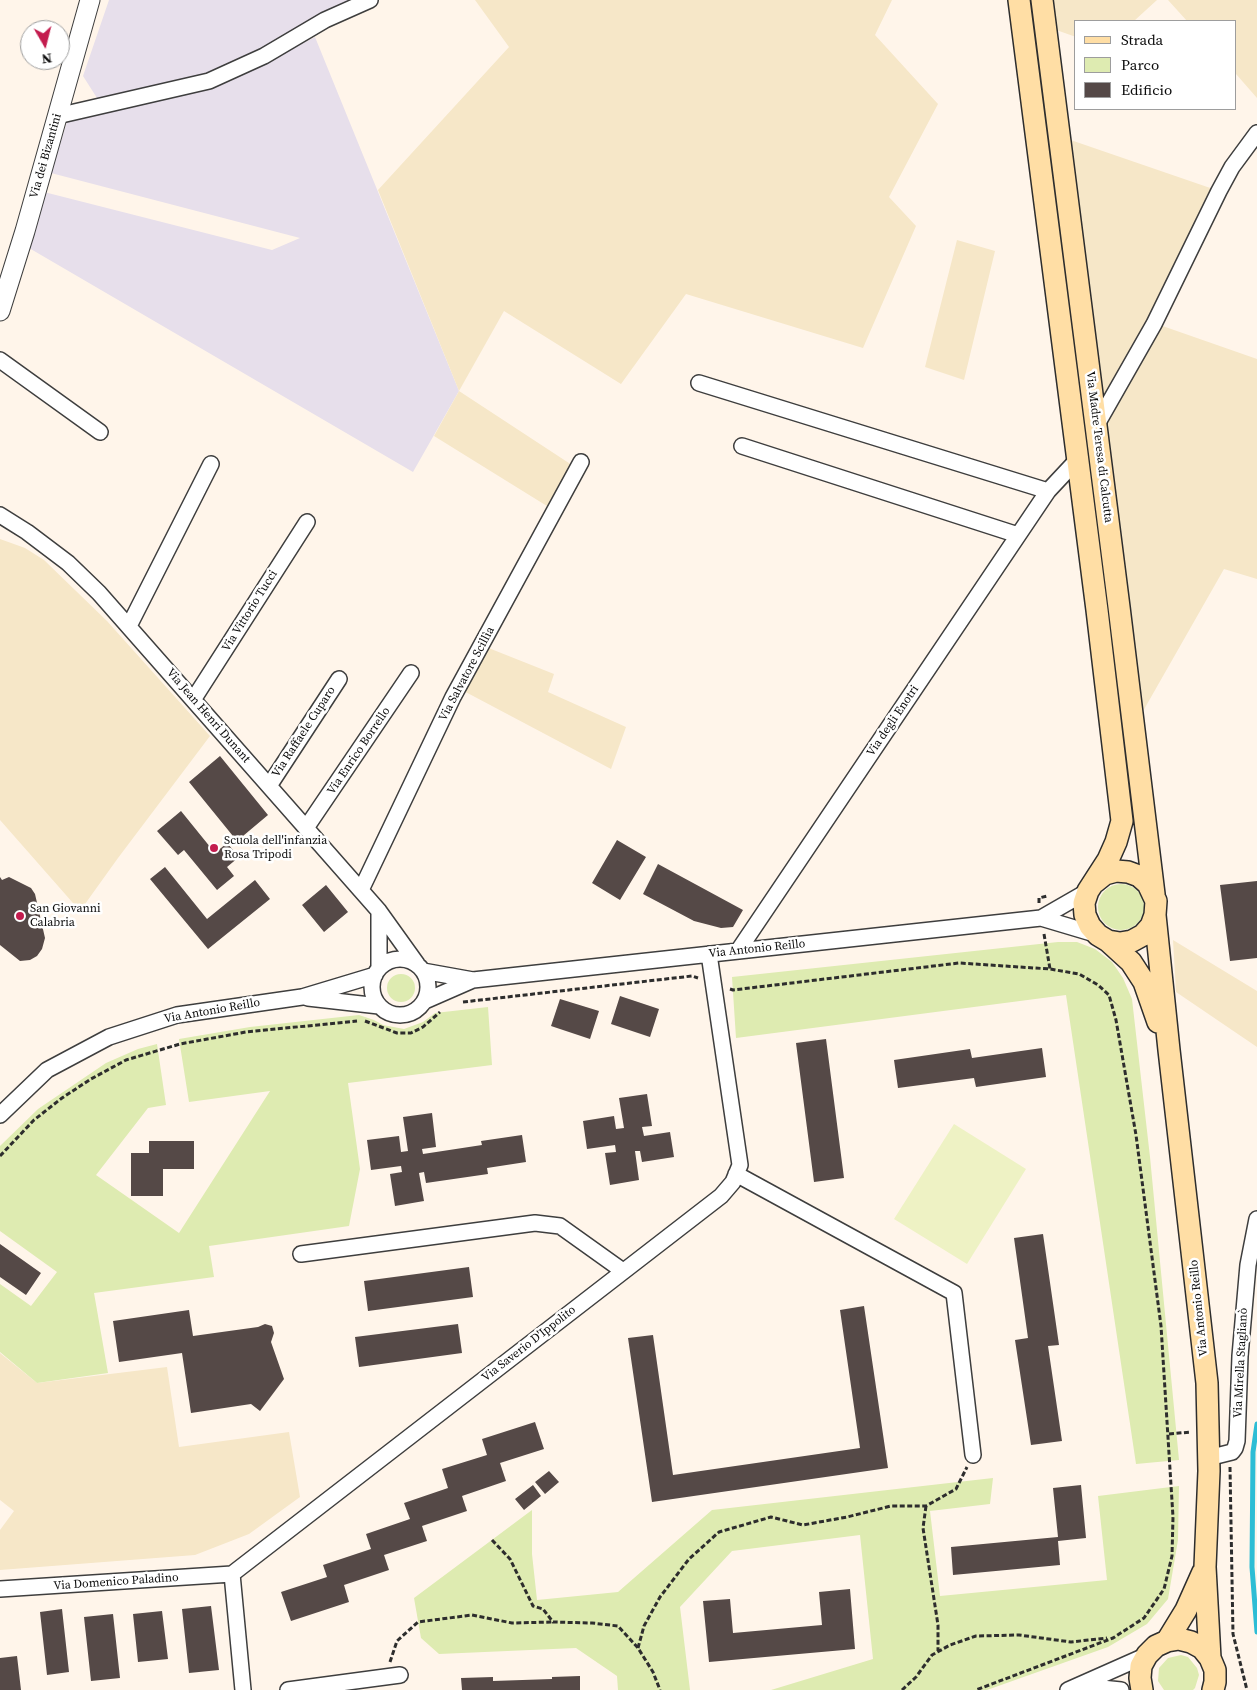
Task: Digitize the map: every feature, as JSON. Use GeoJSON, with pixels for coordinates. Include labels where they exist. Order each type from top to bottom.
{"type":"FeatureCollection","features":[{"type":"Feature","properties":{"kind":"main road","name":"Via Madre Teresa di Calcutta"},"geometry":{"type":"LineString","coordinates":[[1019,0],[1122,821],[1108,860],[1091,886]]}},
{"type":"Feature","properties":{"kind":"main road","name":"Via Madre Teresa di Calcutta"},"geometry":{"type":"LineString","coordinates":[[1042,0],[1155,904]]}},
{"type":"Feature","properties":{"kind":"main road"},"geometry":{"type":"LineString","coordinates":[[1116,871],[1128,872],[1139,876],[1148,884],[1155,904],[1151,926],[1143,935],[1132,941],[1120,943],[1103,938],[1090,926],[1085,915],[1084,903],[1091,886],[1105,874],[1116,871]]}},
{"type":"Feature","properties":{"kind":"main road","name":"Via Antonio Reillo"},"geometry":{"type":"LineString","coordinates":[[1155,904],[1169,1050],[1207,1383],[1208,1458],[1205,1567],[1210,1658],[1215,1670],[1215,1687]]}},
{"type":"Feature","properties":{"kind":"main road","name":"Via Antonio Reillo"},"geometry":{"type":"LineString","coordinates":[[1103,938],[1131,962],[1144,982],[1169,1050]]}},
{"type":"Feature","properties":{"kind":"main road","name":"Via Antonio Reillo"},"geometry":{"type":"LineString","coordinates":[[1167,1641],[1186,1610],[1205,1567]]}},
{"type":"Feature","properties":{"kind":"main road"},"geometry":{"type":"LineString","coordinates":[[1142,1690],[1140,1678],[1142,1666],[1147,1655],[1156,1646],[1167,1641],[1180,1639],[1192,1642],[1202,1648],[1210,1658]]}},
{"type":"Feature","properties":{"kind":"street","name":"Via dei Bizantini"},"geometry":{"type":"LineString","coordinates":[[0,311],[25,231],[90,0]]}},
{"type":"Feature","properties":{"kind":"street"},"geometry":{"type":"LineString","coordinates":[[57,116],[210,81],[264,56],[325,20],[370,0]]}},
{"type":"Feature","properties":{"kind":"street"},"geometry":{"type":"LineString","coordinates":[[1096,426],[1112,401],[1154,324],[1206,214],[1232,166],[1257,133]]}},
{"type":"Feature","properties":{"kind":"street"},"geometry":{"type":"LineString","coordinates":[[0,360],[100,432]]}},
{"type":"Feature","properties":{"kind":"street"},"geometry":{"type":"LineString","coordinates":[[699,384],[1048,490]]}},
{"type":"Feature","properties":{"kind":"street"},"geometry":{"type":"LineString","coordinates":[[742,446],[1018,535]]}},
{"type":"Feature","properties":{"kind":"street","name":"Via degli Enotri"},"geometry":{"type":"LineString","coordinates":[[738,951],[1048,490],[1077,460]]}},
{"type":"Feature","properties":{"kind":"street","name":"Via Salvatore Scillìa"},"geometry":{"type":"LineString","coordinates":[[360,890],[455,692],[581,462]]}},
{"type":"Feature","properties":{"kind":"street"},"geometry":{"type":"LineString","coordinates":[[129,626],[210,464]]}},
{"type":"Feature","properties":{"kind":"street","name":"Via Jean Henri Dunant"},"geometry":{"type":"LineString","coordinates":[[0,515],[27,532],[74,569],[99,593],[379,911],[420,967]]}},
{"type":"Feature","properties":{"kind":"street","name":"Via Vittorio Tucci"},"geometry":{"type":"LineString","coordinates":[[193,700],[307,522]]}},
{"type":"Feature","properties":{"kind":"street","name":"Via Jean Henri Dunant"},"geometry":{"type":"LineString","coordinates":[[0,526],[27,532]]}},
{"type":"Feature","properties":{"kind":"street","name":"Via Enrico Borrello"},"geometry":{"type":"LineString","coordinates":[[306,828],[411,673]]}},
{"type":"Feature","properties":{"kind":"street","name":"Via Raffaele Cuparo"},"geometry":{"type":"LineString","coordinates":[[269,786],[339,679]]}},
{"type":"Feature","properties":{"kind":"street","name":"Via Antonio Reillo"},"geometry":{"type":"LineString","coordinates":[[1041,918],[1091,886]]}},
{"type":"Feature","properties":{"kind":"street"},"geometry":{"type":"LineString","coordinates":[[377,972],[379,911]]}},
{"type":"Feature","properties":{"kind":"street","name":"Via Antonio Reillo"},"geometry":{"type":"LineString","coordinates":[[425,1001],[473,980],[1041,918],[1103,938]]}},
{"type":"Feature","properties":{"kind":"street","name":"Via Saverio D'Ippolito"},"geometry":{"type":"LineString","coordinates":[[232,1574],[721,1196],[733,1182],[740,1166],[709,954]]}},
{"type":"Feature","properties":{"kind":"street"},"geometry":{"type":"LineString","coordinates":[[397,959],[407,960],[420,967],[429,986],[425,1001],[419,1008],[412,1013],[394,1015],[386,1012],[379,1006],[374,999],[372,983],[377,972],[387,962],[397,959]]}},
{"type":"Feature","properties":{"kind":"street","name":"Via Antonio Reillo"},"geometry":{"type":"LineString","coordinates":[[420,967],[473,980]]}},
{"type":"Feature","properties":{"kind":"street","name":"Via Antonio Reillo"},"geometry":{"type":"LineString","coordinates":[[0,1115],[46,1070],[109,1038],[177,1015],[302,997],[377,972]]}},
{"type":"Feature","properties":{"kind":"street","name":"Via Antonio Reillo"},"geometry":{"type":"LineString","coordinates":[[302,997],[379,1006]]}},
{"type":"Feature","properties":{"kind":"street"},"geometry":{"type":"LineString","coordinates":[[736,1174],[954,1293],[973,1455]]}},
{"type":"Feature","properties":{"kind":"street","name":"Via Mirella Staglianò"},"geometry":{"type":"LineString","coordinates":[[1208,1458],[1232,1452],[1237,1441],[1240,1356],[1248,1265],[1257,1218]]}},
{"type":"Feature","properties":{"kind":"street"},"geometry":{"type":"LineString","coordinates":[[301,1254],[536,1223],[560,1226],[623,1271]]}},
{"type":"Feature","properties":{"kind":"street"},"geometry":{"type":"LineString","coordinates":[[232,1574],[243,1690]]}},
{"type":"Feature","properties":{"kind":"street","name":"Via Domenico Paladino"},"geometry":{"type":"LineString","coordinates":[[0,1590],[232,1574]]}},
{"type":"Feature","properties":{"kind":"street"},"geometry":{"type":"LineString","coordinates":[[1074,1688],[1147,1655]]}},
{"type":"Feature","properties":{"kind":"street"},"geometry":{"type":"LineString","coordinates":[[288,1690],[393,1676]]}},
{"type":"Feature","properties":{"kind":"street"},"geometry":{"type":"LineString","coordinates":[[1074,1688],[1121,1690]]}},
{"type":"Feature","properties":{"kind":"path"},"geometry":{"type":"LineString","coordinates":[[454,1004],[487,998],[692,976],[733,990],[959,962],[1050,969],[1079,974],[1098,985],[1109,996],[1116,1020],[1136,1135],[1161,1326],[1174,1517],[1172,1556],[1164,1589],[1144,1618],[1113,1638],[976,1690]]}},
{"type":"Feature","properties":{"kind":"path"},"geometry":{"type":"LineString","coordinates":[[0,1156],[34,1120],[55,1104],[91,1078],[126,1060],[180,1044],[236,1034],[354,1020],[365,1021],[397,1033],[411,1033],[423,1027],[446,1008]]}},
{"type":"Feature","properties":{"kind":"path"},"geometry":{"type":"LineString","coordinates":[[638,1648],[644,1626],[660,1597],[689,1559],[719,1532],[771,1517],[803,1525],[891,1506],[926,1506],[956,1489],[973,1455]]}},
{"type":"Feature","properties":{"kind":"path"},"geometry":{"type":"LineString","coordinates":[[926,1506],[924,1528],[938,1625],[938,1652]]}},
{"type":"Feature","properties":{"kind":"path"},"geometry":{"type":"LineString","coordinates":[[492,1540],[510,1559],[533,1606],[543,1609],[553,1622]]}},
{"type":"Feature","properties":{"kind":"path"},"geometry":{"type":"LineString","coordinates":[[393,1676],[397,1641],[418,1622],[472,1615],[512,1622],[592,1623],[618,1626],[638,1648],[653,1672],[660,1690]]}},
{"type":"Feature","properties":{"kind":"path"},"geometry":{"type":"LineString","coordinates":[[902,1690],[916,1677],[932,1655],[950,1645],[976,1636],[1019,1636],[1071,1642],[1113,1638]]}},
{"type":"Feature","properties":{"kind":"shaded area"},"geometry":{"type":"Polygon","coordinates":[[[109,0],[355,0],[259,52],[206,74],[97,98],[83,76],[109,0]]]}},
{"type":"Feature","properties":{"kind":"shaded area"},"geometry":{"type":"Polygon","coordinates":[[[475,0],[892,0],[875,35],[938,104],[889,197],[916,226],[863,348],[686,294],[621,384],[504,311],[459,391],[378,190],[509,47],[475,0]]]}},
{"type":"Feature","properties":{"kind":"shaded area"},"geometry":{"type":"Polygon","coordinates":[[[1042,0],[1157,0],[1135,20],[1074,20],[1074,36],[1045,26],[1042,0]]]}},
{"type":"Feature","properties":{"kind":"shaded area"},"geometry":{"type":"Polygon","coordinates":[[[1168,0],[1257,0],[1257,98],[1237,75],[1237,20],[1186,20],[1168,0]]]}},
{"type":"Feature","properties":{"kind":"shaded area"},"geometry":{"type":"Polygon","coordinates":[[[315,37],[459,391],[413,472],[29,248],[44,192],[272,250],[300,238],[51,173],[67,122],[230,81],[315,37]]]}},
{"type":"Feature","properties":{"kind":"shaded area"},"geometry":{"type":"Polygon","coordinates":[[[1059,136],[1219,191],[1154,323],[1257,359],[1257,579],[1224,569],[1134,727],[1059,136]]]}},
{"type":"Feature","properties":{"kind":"shaded area"},"geometry":{"type":"Polygon","coordinates":[[[957,240],[995,251],[964,380],[925,367],[957,240]]]}},
{"type":"Feature","properties":{"kind":"shaded area"},"geometry":{"type":"Polygon","coordinates":[[[459,391],[578,469],[555,511],[434,436],[459,391]]]}},
{"type":"Feature","properties":{"kind":"shaded area"},"geometry":{"type":"Polygon","coordinates":[[[0,539],[25,548],[44,560],[107,621],[210,736],[80,911],[0,820],[0,539]]]}},
{"type":"Feature","properties":{"kind":"shaded area"},"geometry":{"type":"Polygon","coordinates":[[[481,645],[554,674],[548,692],[626,727],[611,769],[458,688],[481,645]]]}},
{"type":"Feature","properties":{"kind":"shaded area"},"geometry":{"type":"Polygon","coordinates":[[[1173,940],[1257,991],[1257,1047],[1176,992],[1173,940]]]}},
{"type":"Feature","properties":{"kind":"shaded area"},"geometry":{"type":"Polygon","coordinates":[[[0,1353],[37,1383],[167,1367],[179,1447],[289,1432],[300,1497],[249,1534],[195,1555],[0,1570],[0,1530],[14,1511],[0,1500],[0,1353]]]}},
{"type":"Feature","properties":{"kind":"green space"},"geometry":{"type":"Polygon","coordinates":[[[1117,884],[1125,884],[1134,888],[1140,894],[1144,907],[1140,920],[1134,926],[1125,930],[1117,930],[1108,926],[1102,920],[1098,911],[1098,903],[1102,894],[1108,888],[1117,884]]]}},
{"type":"Feature","properties":{"kind":"green space"},"geometry":{"type":"Polygon","coordinates":[[[1058,942],[1077,942],[1095,949],[1112,962],[1123,978],[1132,999],[1150,1157],[1179,1460],[1136,1464],[1066,995],[736,1038],[732,977],[1058,942]]]}},
{"type":"Feature","properties":{"kind":"green space"},"geometry":{"type":"Polygon","coordinates":[[[401,974],[411,978],[415,988],[411,998],[401,1002],[391,998],[387,988],[391,978],[401,974]]]}},
{"type":"Feature","properties":{"kind":"green space"},"geometry":{"type":"Polygon","coordinates":[[[488,1007],[492,1065],[348,1083],[360,1169],[349,1226],[209,1246],[214,1277],[94,1293],[108,1373],[37,1383],[0,1352],[0,1284],[31,1306],[57,1272],[0,1231],[0,1146],[38,1109],[106,1063],[138,1049],[157,1044],[166,1105],[148,1108],[96,1175],[179,1233],[270,1091],[189,1102],[179,1039],[250,1027],[359,1015],[383,1025],[404,1029],[423,1022],[435,1013],[488,1007]]]}},
{"type":"Feature","properties":{"kind":"green space"},"geometry":{"type":"Polygon","coordinates":[[[954,1124],[1026,1169],[967,1264],[894,1219],[954,1124]]]}},
{"type":"Feature","properties":{"kind":"green space"},"geometry":{"type":"Polygon","coordinates":[[[993,1478],[990,1504],[930,1511],[940,1596],[1107,1580],[1098,1496],[1179,1486],[1178,1540],[1168,1599],[1147,1624],[1108,1647],[987,1690],[771,1690],[873,1659],[860,1535],[732,1551],[680,1607],[690,1690],[618,1690],[617,1676],[576,1648],[439,1654],[421,1638],[414,1598],[532,1510],[532,1554],[537,1600],[618,1592],[712,1510],[993,1478]]]}},
{"type":"Feature","properties":{"kind":"green space"},"geometry":{"type":"Polygon","coordinates":[[[1181,1655],[1188,1657],[1197,1668],[1199,1675],[1195,1688],[1193,1690],[1164,1690],[1158,1681],[1159,1668],[1168,1658],[1181,1655]]]}},
{"type":"Feature","properties":{"kind":"building"},"geometry":{"type":"Polygon","coordinates":[[[220,756],[268,815],[237,841],[189,782],[220,756]]]}},
{"type":"Feature","properties":{"kind":"building"},"geometry":{"type":"Polygon","coordinates":[[[181,811],[215,853],[227,843],[239,857],[227,867],[234,876],[217,890],[184,850],[178,855],[157,831],[181,811]]]}},
{"type":"Feature","properties":{"kind":"building"},"geometry":{"type":"Polygon","coordinates":[[[617,840],[646,857],[620,900],[592,883],[617,840]]]}},
{"type":"Feature","properties":{"kind":"building"},"geometry":{"type":"Polygon","coordinates":[[[658,864],[743,910],[733,927],[721,928],[694,921],[643,894],[658,864]]]}},
{"type":"Feature","properties":{"kind":"building"},"geometry":{"type":"Polygon","coordinates":[[[165,867],[207,919],[255,880],[270,899],[208,949],[150,879],[165,867]]]}},
{"type":"Feature","properties":{"kind":"building","name":"San Giovanni Calabria"},"geometry":{"type":"Polygon","coordinates":[[[0,877],[2,880],[9,877],[31,888],[35,894],[45,938],[42,949],[37,956],[30,960],[20,961],[0,945],[0,877]]]}},
{"type":"Feature","properties":{"kind":"building"},"geometry":{"type":"Polygon","coordinates":[[[1257,881],[1257,958],[1230,961],[1220,885],[1257,881]]]}},
{"type":"Feature","properties":{"kind":"building"},"geometry":{"type":"Polygon","coordinates":[[[326,885],[348,912],[324,932],[302,905],[326,885]]]}},
{"type":"Feature","properties":{"kind":"building"},"geometry":{"type":"Polygon","coordinates":[[[620,996],[659,1009],[650,1037],[611,1024],[620,996]]]}},
{"type":"Feature","properties":{"kind":"building"},"geometry":{"type":"Polygon","coordinates":[[[560,999],[599,1011],[590,1039],[551,1026],[560,999]]]}},
{"type":"Feature","properties":{"kind":"building"},"geometry":{"type":"Polygon","coordinates":[[[826,1039],[844,1178],[814,1182],[796,1043],[826,1039]]]}},
{"type":"Feature","properties":{"kind":"building"},"geometry":{"type":"Polygon","coordinates":[[[1042,1048],[1046,1077],[976,1087],[974,1078],[898,1088],[894,1060],[970,1049],[972,1058],[1042,1048]]]}},
{"type":"Feature","properties":{"kind":"building"},"geometry":{"type":"Polygon","coordinates":[[[647,1094],[652,1126],[642,1127],[644,1136],[670,1132],[674,1157],[642,1162],[640,1151],[635,1151],[639,1180],[610,1185],[605,1153],[616,1152],[615,1145],[587,1149],[583,1121],[614,1116],[616,1129],[624,1128],[619,1098],[647,1094]]]}},
{"type":"Feature","properties":{"kind":"building"},"geometry":{"type":"Polygon","coordinates":[[[432,1113],[436,1147],[422,1149],[423,1154],[482,1145],[481,1141],[522,1135],[526,1162],[487,1168],[488,1174],[426,1183],[424,1172],[419,1173],[424,1201],[395,1206],[390,1174],[402,1172],[401,1166],[371,1170],[367,1140],[399,1136],[401,1152],[408,1151],[403,1117],[432,1113]]]}},
{"type":"Feature","properties":{"kind":"building"},"geometry":{"type":"Polygon","coordinates":[[[149,1141],[194,1141],[194,1169],[163,1169],[163,1196],[131,1196],[131,1153],[149,1153],[149,1141]]]}},
{"type":"Feature","properties":{"kind":"building"},"geometry":{"type":"Polygon","coordinates":[[[1043,1234],[1059,1345],[1048,1346],[1062,1441],[1031,1445],[1015,1340],[1028,1338],[1014,1238],[1043,1234]]]}},
{"type":"Feature","properties":{"kind":"building"},"geometry":{"type":"Polygon","coordinates":[[[0,1244],[41,1273],[26,1295],[0,1277],[0,1244]]]}},
{"type":"Feature","properties":{"kind":"building"},"geometry":{"type":"Polygon","coordinates":[[[469,1267],[473,1297],[368,1311],[364,1281],[469,1267]]]}},
{"type":"Feature","properties":{"kind":"building"},"geometry":{"type":"Polygon","coordinates":[[[864,1306],[888,1468],[652,1502],[628,1338],[653,1335],[673,1475],[860,1448],[840,1310],[864,1306]]]}},
{"type":"Feature","properties":{"kind":"building"},"geometry":{"type":"Polygon","coordinates":[[[189,1310],[193,1336],[258,1327],[265,1324],[272,1326],[274,1333],[271,1342],[284,1379],[260,1411],[251,1404],[191,1413],[182,1353],[119,1362],[113,1321],[189,1310]]]}},
{"type":"Feature","properties":{"kind":"building"},"geometry":{"type":"Polygon","coordinates":[[[458,1324],[462,1353],[359,1367],[355,1337],[458,1324]]]}},
{"type":"Feature","properties":{"kind":"building"},"geometry":{"type":"Polygon","coordinates":[[[535,1422],[544,1449],[500,1463],[506,1481],[462,1496],[467,1511],[422,1526],[427,1541],[384,1555],[389,1570],[344,1585],[349,1602],[291,1621],[281,1592],[327,1577],[323,1565],[371,1549],[366,1534],[410,1519],[404,1503],[448,1488],[442,1469],[487,1455],[482,1439],[535,1422]]]}},
{"type":"Feature","properties":{"kind":"building"},"geometry":{"type":"Polygon","coordinates":[[[549,1471],[559,1482],[545,1494],[535,1482],[549,1471]]]}},
{"type":"Feature","properties":{"kind":"building"},"geometry":{"type":"Polygon","coordinates":[[[533,1485],[541,1496],[524,1510],[515,1499],[533,1485]]]}},
{"type":"Feature","properties":{"kind":"building"},"geometry":{"type":"Polygon","coordinates":[[[1081,1485],[1086,1538],[1058,1541],[1060,1565],[953,1575],[951,1547],[1058,1537],[1053,1488],[1081,1485]]]}},
{"type":"Feature","properties":{"kind":"building"},"geometry":{"type":"Polygon","coordinates":[[[850,1589],[855,1649],[709,1662],[703,1601],[730,1599],[733,1633],[822,1625],[819,1592],[850,1589]]]}},
{"type":"Feature","properties":{"kind":"building"},"geometry":{"type":"Polygon","coordinates":[[[211,1606],[219,1670],[189,1673],[182,1609],[211,1606]]]}},
{"type":"Feature","properties":{"kind":"building"},"geometry":{"type":"Polygon","coordinates":[[[62,1609],[69,1672],[47,1675],[40,1612],[62,1609]]]}},
{"type":"Feature","properties":{"kind":"building"},"geometry":{"type":"Polygon","coordinates":[[[162,1611],[168,1659],[138,1662],[133,1614],[162,1611]]]}},
{"type":"Feature","properties":{"kind":"building"},"geometry":{"type":"Polygon","coordinates":[[[113,1614],[120,1678],[91,1681],[84,1617],[113,1614]]]}},
{"type":"Feature","properties":{"kind":"building"},"geometry":{"type":"Polygon","coordinates":[[[17,1656],[21,1690],[0,1690],[0,1658],[17,1656]]]}},
{"type":"Feature","properties":{"kind":"building"},"geometry":{"type":"Polygon","coordinates":[[[580,1676],[580,1690],[462,1690],[461,1678],[493,1677],[493,1681],[580,1676]]]}},
{"type":"Feature","properties":{"kind":"waterway"},"geometry":{"type":"LineString","coordinates":[[1257,1424],[1253,1452],[1252,1567],[1257,1632]]}},
{"type":"Feature","properties":{"kind":"place","name":"Scuola dell'infanzia Rosa Tripodi"},"geometry":{"type":"Point","coordinates":[214,848]}},
{"type":"Feature","properties":{"kind":"place","name":"San Giovanni Calabria"},"geometry":{"type":"Point","coordinates":[20,916]}}]}
